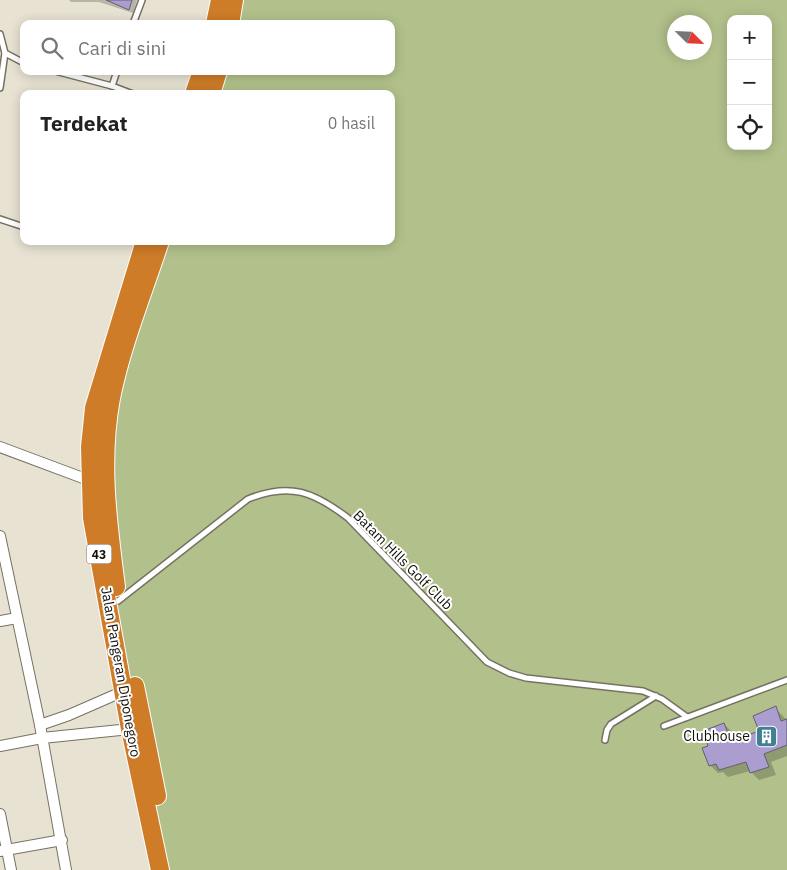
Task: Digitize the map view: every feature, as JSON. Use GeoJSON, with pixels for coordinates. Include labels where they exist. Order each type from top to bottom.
{"type":"FeatureCollection","features":[{"type":"Feature","properties":{"kind":"highway"},"geometry":{"type":"LineString","coordinates":[[215,20],[220,0]]}},
{"type":"Feature","properties":{"kind":"highway"},"geometry":{"type":"LineString","coordinates":[[231,20],[234,0]]}},
{"type":"Feature","properties":{"kind":"highway"},"geometry":{"type":"LineString","coordinates":[[195,90],[201,75]]}},
{"type":"Feature","properties":{"kind":"highway"},"geometry":{"type":"LineString","coordinates":[[211,90],[217,75]]}},
{"type":"Feature","properties":{"kind":"highway","name":"Jalan Pangeran Diponegoro"},"geometry":{"type":"LineString","coordinates":[[144,245],[94,408],[90,447],[92,518],[130,729],[160,870]]}},
{"type":"Feature","properties":{"kind":"highway","name":"Jalan Pangeran Diponegoro"},"geometry":{"type":"LineString","coordinates":[[159,245],[122,355],[111,398],[106,445],[105,509],[118,601],[170,870]]}},
{"type":"Feature","properties":{"kind":"street"},"geometry":{"type":"LineString","coordinates":[[0,447],[91,481]]}},
{"type":"Feature","properties":{"kind":"street"},"geometry":{"type":"LineString","coordinates":[[0,536],[40,725],[66,870]]}},
{"type":"Feature","properties":{"kind":"street"},"geometry":{"type":"LineString","coordinates":[[0,621],[17,618]]}},
{"type":"Feature","properties":{"kind":"street"},"geometry":{"type":"LineString","coordinates":[[40,725],[70,715],[124,691]]}},
{"type":"Feature","properties":{"kind":"street"},"geometry":{"type":"LineString","coordinates":[[0,746],[42,738],[130,729]]}},
{"type":"Feature","properties":{"kind":"street"},"geometry":{"type":"LineString","coordinates":[[0,814],[4,850],[11,870]]}},
{"type":"Feature","properties":{"kind":"street"},"geometry":{"type":"LineString","coordinates":[[4,850],[62,840]]}},
{"type":"Feature","properties":{"kind":"lane"},"geometry":{"type":"LineString","coordinates":[[134,20],[142,0]]}},
{"type":"Feature","properties":{"kind":"lane"},"geometry":{"type":"LineString","coordinates":[[0,34],[5,53],[2,63],[0,88]]}},
{"type":"Feature","properties":{"kind":"lane"},"geometry":{"type":"LineString","coordinates":[[5,53],[20,61]]}},
{"type":"Feature","properties":{"kind":"lane"},"geometry":{"type":"LineString","coordinates":[[70,75],[122,90]]}},
{"type":"Feature","properties":{"kind":"lane"},"geometry":{"type":"LineString","coordinates":[[112,86],[116,75]]}},
{"type":"Feature","properties":{"kind":"lane"},"geometry":{"type":"LineString","coordinates":[[0,219],[20,226]]}},
{"type":"Feature","properties":{"kind":"lane","name":"Batam Hills Golf Club"},"geometry":{"type":"LineString","coordinates":[[118,601],[248,499],[286,489],[306,493],[327,502],[348,518],[487,662],[509,673],[526,678],[634,689],[656,696],[687,717]]}},
{"type":"Feature","properties":{"kind":"lane"},"geometry":{"type":"LineString","coordinates":[[664,726],[787,680]]}},
{"type":"Feature","properties":{"kind":"lane"},"geometry":{"type":"LineString","coordinates":[[605,740],[607,730],[611,724],[656,696]]}},
{"type":"Feature","properties":{"kind":"green space"},"geometry":{"type":"Polygon","coordinates":[[[229,0],[787,0],[787,870],[167,870],[108,564],[101,442],[154,245],[395,245],[395,90],[208,90],[213,75],[395,75],[395,20],[226,20],[229,0]]]}},
{"type":"Feature","properties":{"kind":"building"},"geometry":{"type":"Polygon","coordinates":[[[106,0],[132,0],[129,10],[106,0]]]}},
{"type":"Feature","properties":{"kind":"building","name":"Clubhouse"},"geometry":{"type":"Polygon","coordinates":[[[776,706],[781,721],[787,719],[787,745],[764,754],[769,767],[750,773],[746,762],[719,770],[716,764],[709,766],[702,748],[708,746],[703,731],[724,723],[731,741],[759,731],[753,716],[776,706]]]}},
{"type":"Feature","properties":{"kind":"place","name":"Clubhouse"},"geometry":{"type":"Point","coordinates":[766,736]}}]}
